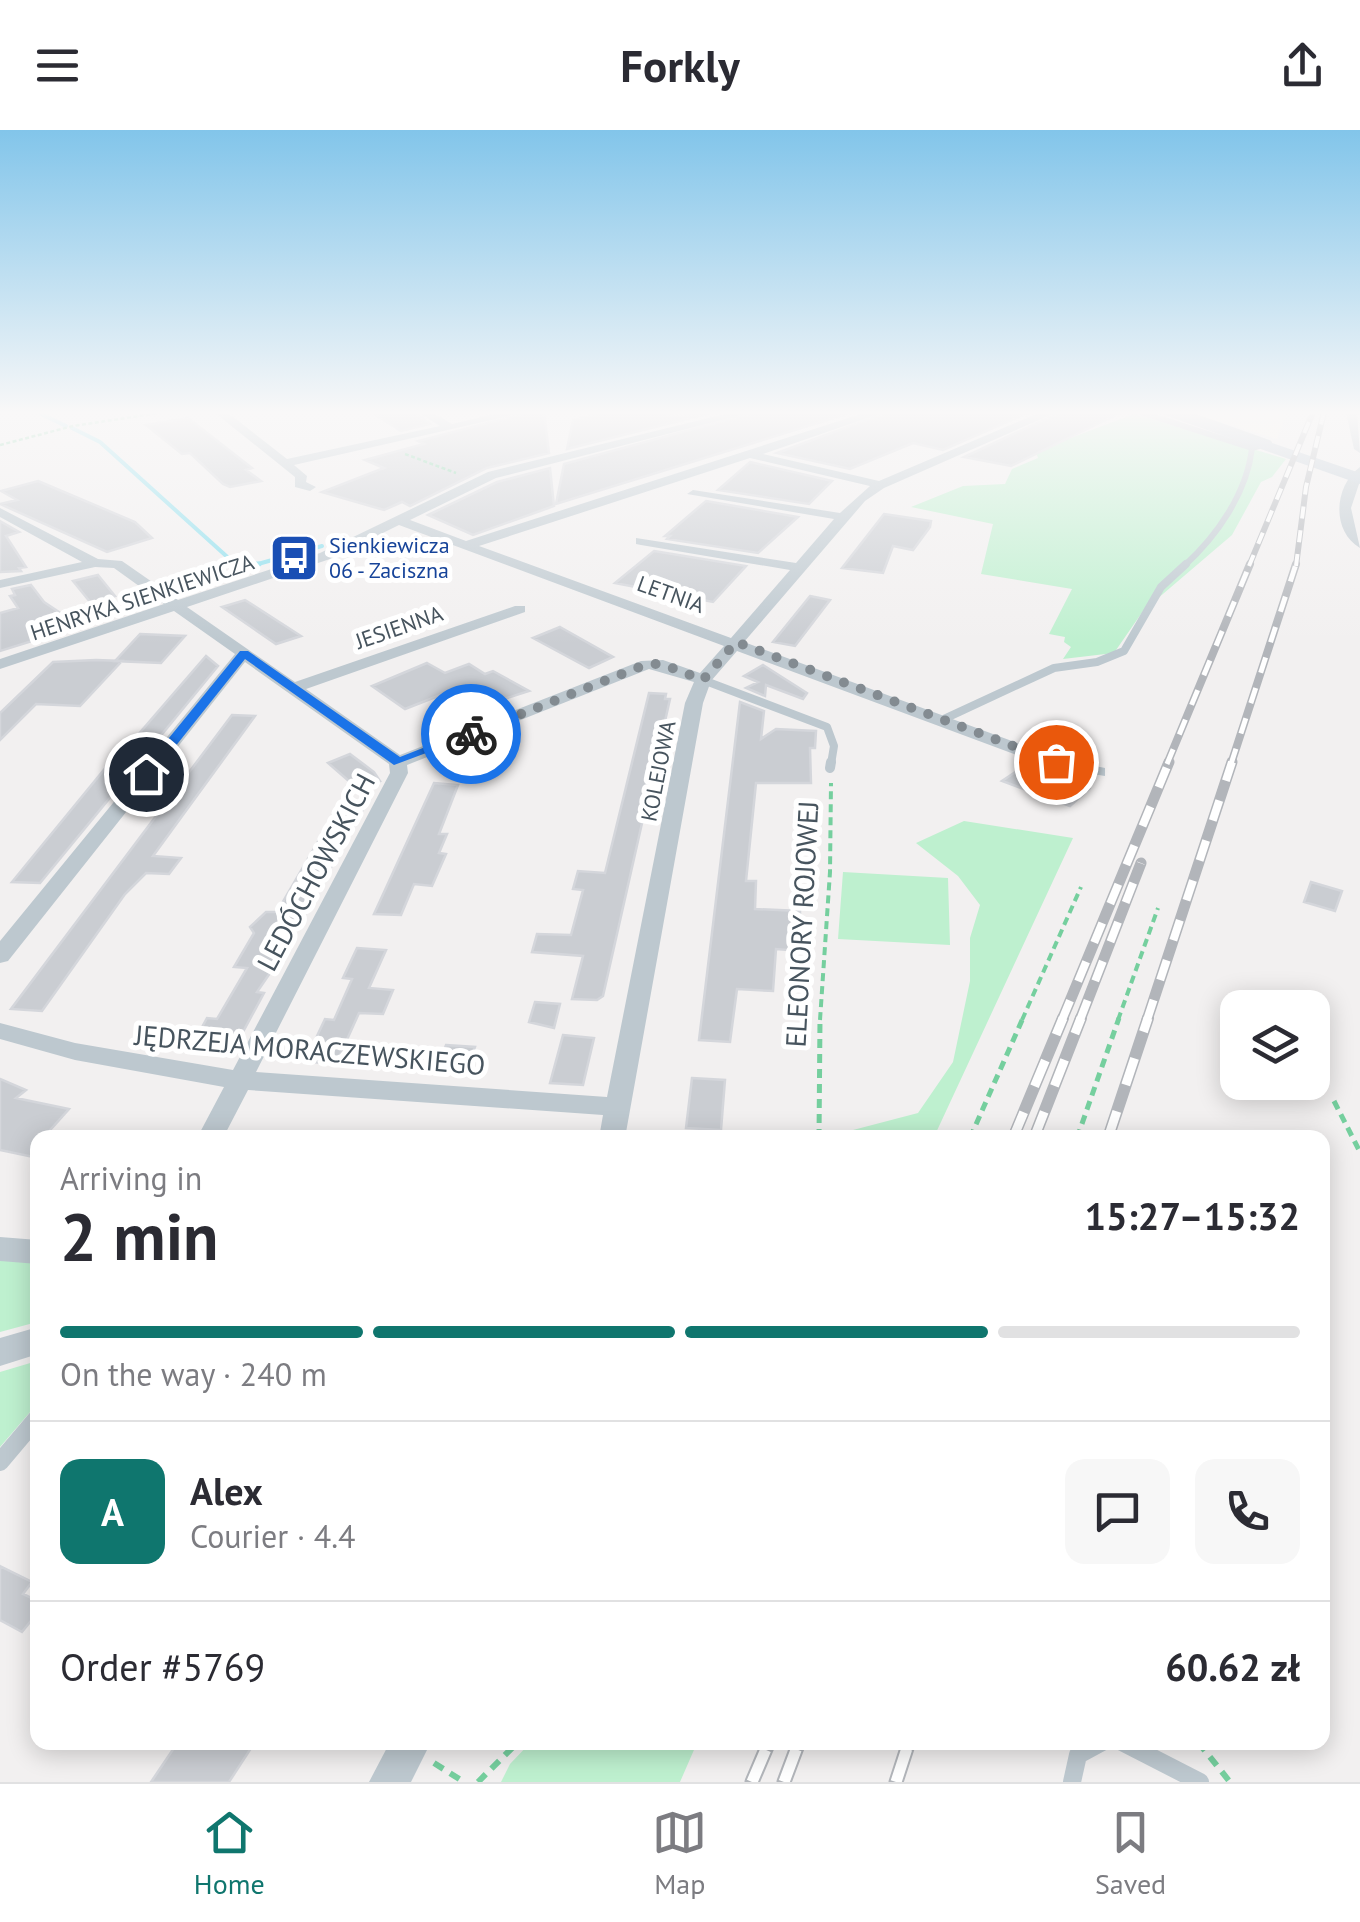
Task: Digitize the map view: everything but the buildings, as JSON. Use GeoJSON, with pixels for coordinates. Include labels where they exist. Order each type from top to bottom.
{"type":"FeatureCollection","features":[{"type":"Feature","properties":{"kind":"street","name":"HENRYKA SIENKIEWICZA"},"geometry":{"type":"LineString","coordinates":[[5,663],[182,608],[325,556],[460,489]]}},
{"type":"Feature","properties":{"kind":"street"},"geometry":{"type":"LineString","coordinates":[[470,544],[641,489]]}},
{"type":"Feature","properties":{"kind":"street","name":"KOLEJOWA"},"geometry":{"type":"LineString","coordinates":[[614,1130],[694,702],[703,680],[844,517],[874,489]]}},
{"type":"Feature","properties":{"kind":"street"},"geometry":{"type":"LineString","coordinates":[[1349,489],[1343,510],[1360,544]]}},
{"type":"Feature","properties":{"kind":"street"},"geometry":{"type":"LineString","coordinates":[[693,494],[844,517]]}},
{"type":"Feature","properties":{"kind":"street"},"geometry":{"type":"LineString","coordinates":[[0,512],[94,563]]}},
{"type":"Feature","properties":{"kind":"street","name":"LETNIA"},"geometry":{"type":"LineString","coordinates":[[398,520],[1056,762],[1098,772]]}},
{"type":"Feature","properties":{"kind":"street"},"geometry":{"type":"LineString","coordinates":[[641,541],[800,568]]}},
{"type":"Feature","properties":{"kind":"street"},"geometry":{"type":"LineString","coordinates":[[0,584],[94,563],[117,564],[398,762]]}},
{"type":"Feature","properties":{"kind":"street","name":"JESIENNA"},"geometry":{"type":"LineString","coordinates":[[293,688],[520,608]]}},
{"type":"Feature","properties":{"kind":"street"},"geometry":{"type":"LineString","coordinates":[[0,956],[244,653]]}},
{"type":"Feature","properties":{"kind":"street"},"geometry":{"type":"LineString","coordinates":[[0,678],[5,663]]}},
{"type":"Feature","properties":{"kind":"street","name":"LEDÓCHOWSKICH"},"geometry":{"type":"LineString","coordinates":[[214,1130],[399,773],[398,762],[647,664],[662,664],[703,680]]}},
{"type":"Feature","properties":{"kind":"street","name":"JĘDRZEJA MORACZEWSKIEGO"},"geometry":{"type":"LineString","coordinates":[[0,1031],[84,1056],[240,1078],[618,1107]]}},
{"type":"Feature","properties":{"kind":"street"},"geometry":{"type":"LineString","coordinates":[[0,1249],[30,1251]]}},
{"type":"Feature","properties":{"kind":"street"},"geometry":{"type":"LineString","coordinates":[[0,1352],[30,1343]]}},
{"type":"Feature","properties":{"kind":"street"},"geometry":{"type":"LineString","coordinates":[[388,1782],[408,1750]]}},
{"type":"Feature","properties":{"kind":"lane"},"geometry":{"type":"LineString","coordinates":[[944,719],[1054,668],[1096,662],[1124,651],[1161,587],[1206,546],[1239,489]]}},
{"type":"Feature","properties":{"kind":"lane","name":"ELEONORY ROJOWEJ"},"geometry":{"type":"LineString","coordinates":[[703,680],[827,728],[834,746],[830,768]]}},
{"type":"Feature","properties":{"kind":"lane"},"geometry":{"type":"LineString","coordinates":[[0,1462],[30,1427]]}},
{"type":"Feature","properties":{"kind":"lane"},"geometry":{"type":"LineString","coordinates":[[1072,1782],[1078,1755],[1087,1750]]}},
{"type":"Feature","properties":{"kind":"lane"},"geometry":{"type":"LineString","coordinates":[[1138,1750],[1200,1782]]}},
{"type":"Feature","properties":{"kind":"path","name":"ELEONORY ROJOWEJ"},"geometry":{"type":"LineString","coordinates":[[819,1130],[820,970],[834,848],[830,768]]}},
{"type":"Feature","properties":{"kind":"path"},"geometry":{"type":"LineString","coordinates":[[974,1130],[1080,887]]}},
{"type":"Feature","properties":{"kind":"path"},"geometry":{"type":"LineString","coordinates":[[1080,1130],[1158,908]]}},
{"type":"Feature","properties":{"kind":"path"},"geometry":{"type":"LineString","coordinates":[[1334,1100],[1360,1152]]}},
{"type":"Feature","properties":{"kind":"path"},"geometry":{"type":"LineString","coordinates":[[418,1750],[464,1782]]}},
{"type":"Feature","properties":{"kind":"path"},"geometry":{"type":"LineString","coordinates":[[478,1782],[510,1750]]}},
{"type":"Feature","properties":{"kind":"path"},"geometry":{"type":"LineString","coordinates":[[1204,1750],[1230,1782]]}},
{"type":"Feature","properties":{"kind":"green space"},"geometry":{"type":"Polygon","coordinates":[[[955,489],[1257,489],[1232,535],[1143,611],[1114,653],[1063,659],[1071,647],[1064,642],[1065,637],[1049,634],[1072,589],[981,574],[993,524],[911,507],[955,489]]]}},
{"type":"Feature","properties":{"kind":"green space"},"geometry":{"type":"Polygon","coordinates":[[[964,821],[1073,838],[937,1130],[853,1130],[918,1113],[953,1062],[970,981],[970,938],[980,905],[958,876],[916,843],[964,821]]]}},
{"type":"Feature","properties":{"kind":"green space"},"geometry":{"type":"Polygon","coordinates":[[[843,872],[948,878],[950,945],[838,939],[843,872]]]}},
{"type":"Feature","properties":{"kind":"green space"},"geometry":{"type":"Polygon","coordinates":[[[0,1258],[30,1260],[30,1324],[0,1332],[0,1258]]]}},
{"type":"Feature","properties":{"kind":"green space"},"geometry":{"type":"Polygon","coordinates":[[[30,1363],[30,1412],[0,1447],[0,1372],[30,1363]]]}},
{"type":"Feature","properties":{"kind":"green space"},"geometry":{"type":"Polygon","coordinates":[[[523,1750],[694,1750],[680,1782],[501,1782],[523,1750]]]}},
{"type":"Feature","properties":{"kind":"waterway"},"geometry":{"type":"LineString","coordinates":[[152,489],[234,563],[258,564]]}},
{"type":"Feature","properties":{"kind":"waterway"},"geometry":{"type":"LineString","coordinates":[[258,564],[322,546]]}},
{"type":"Feature","properties":{"kind":"railway"},"geometry":{"type":"LineString","coordinates":[[1249,566],[1281,489]]}},
{"type":"Feature","properties":{"kind":"railway"},"geometry":{"type":"LineString","coordinates":[[1296,566],[1306,489]]}},
{"type":"Feature","properties":{"kind":"railway"},"geometry":{"type":"LineString","coordinates":[[1167,764],[1250,564]]}},
{"type":"Feature","properties":{"kind":"railway"},"geometry":{"type":"LineString","coordinates":[[1231,764],[1296,564]]}},
{"type":"Feature","properties":{"kind":"railway"},"geometry":{"type":"LineString","coordinates":[[1062,1020],[1169,762]]}},
{"type":"Feature","properties":{"kind":"railway"},"geometry":{"type":"LineString","coordinates":[[1147,1020],[1232,762]]}},
{"type":"Feature","properties":{"kind":"railway"},"geometry":{"type":"LineString","coordinates":[[1080,1020],[1141,863]]}},
{"type":"Feature","properties":{"kind":"railway"},"geometry":{"type":"LineString","coordinates":[[1016,1130],[1063,1018]]}},
{"type":"Feature","properties":{"kind":"railway"},"geometry":{"type":"LineString","coordinates":[[1037,1130],[1081,1018]]}},
{"type":"Feature","properties":{"kind":"railway"},"geometry":{"type":"LineString","coordinates":[[1111,1130],[1148,1018]]}},
{"type":"Feature","properties":{"kind":"railway"},"geometry":{"type":"LineString","coordinates":[[752,1782],[766,1750]]}},
{"type":"Feature","properties":{"kind":"railway"},"geometry":{"type":"LineString","coordinates":[[784,1782],[796,1750]]}},
{"type":"Feature","properties":{"kind":"railway"},"geometry":{"type":"LineString","coordinates":[[896,1782],[906,1750]]}},
{"type":"Feature","properties":{"kind":"way so far"},"geometry":{"type":"LineString","coordinates":[[471,734],[647,664],[662,664],[703,680],[736,642],[1056,762]]}},
{"type":"Feature","properties":{"kind":"place","name":"Sienkiewicza 06 - Zaciszna"},"geometry":{"type":"Point","coordinates":[294,558]}},
{"type":"Feature","properties":{"kind":"route"},"geometry":{"type":"LineString","coordinates":[[146,774],[244,653],[398,762],[471,734]]}}]}
